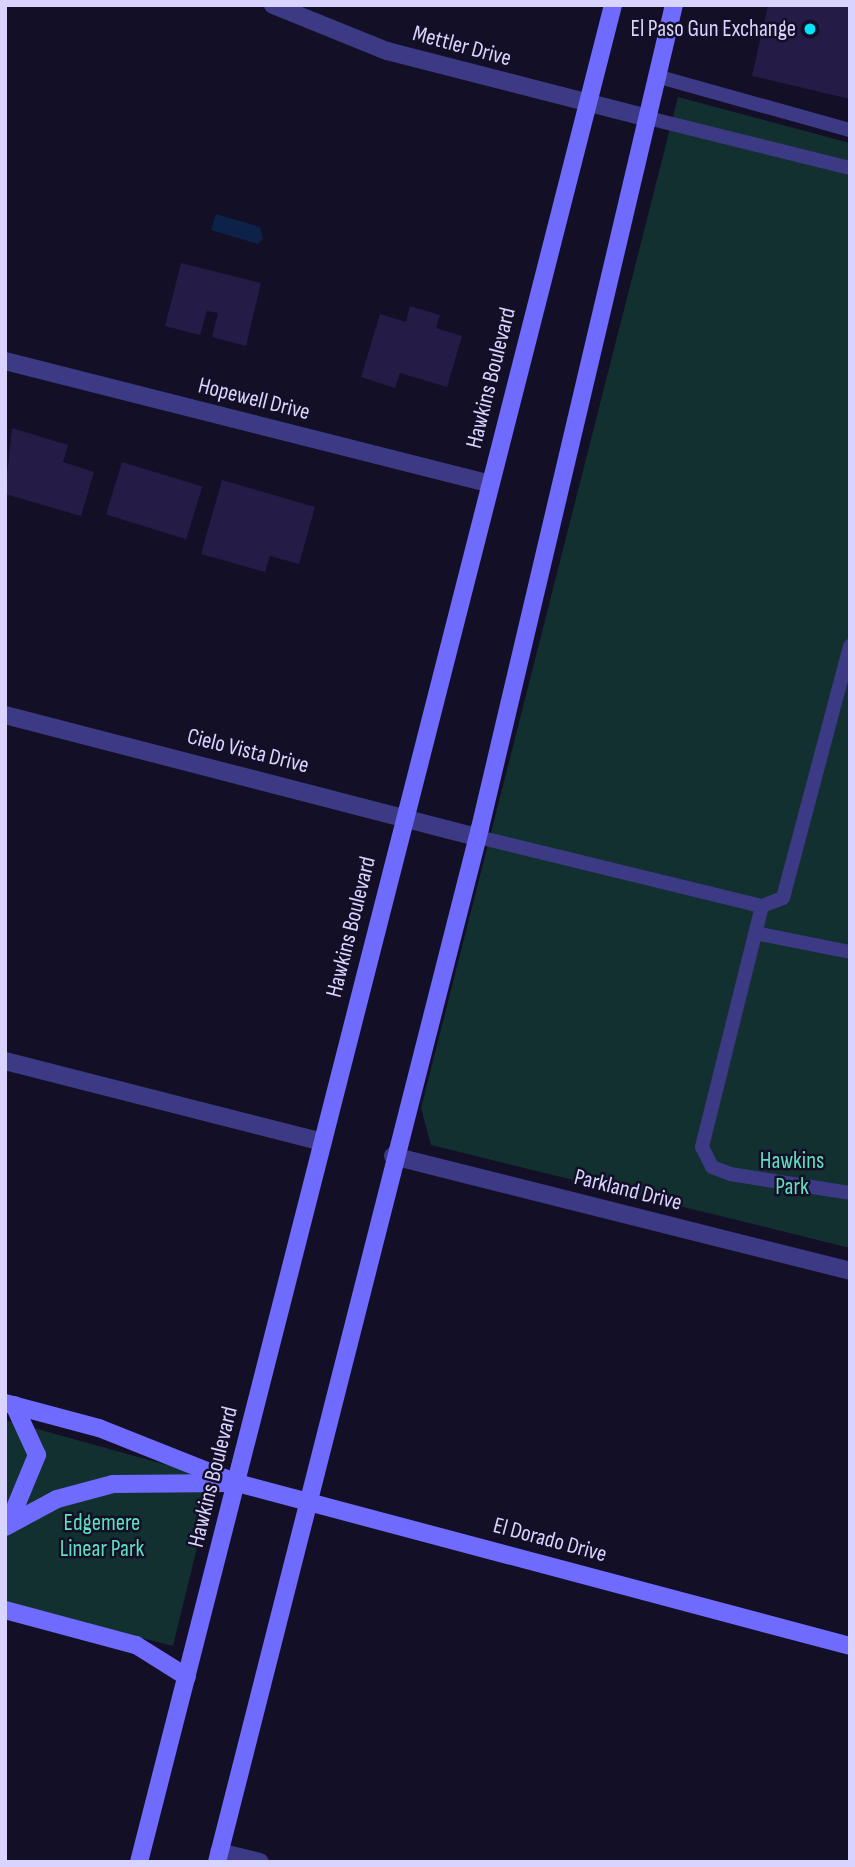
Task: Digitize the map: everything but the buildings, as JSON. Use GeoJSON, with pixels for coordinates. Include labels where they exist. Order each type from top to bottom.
{"type":"FeatureCollection","features":[{"type":"Feature","properties":{"kind":"main road","name":"Hawkins Boulevard"},"geometry":{"type":"LineString","coordinates":[[139,1862],[613,5]]}},
{"type":"Feature","properties":{"kind":"main road"},"geometry":{"type":"LineString","coordinates":[[218,1857],[393,1156],[478,836],[644,117],[674,5]]}},
{"type":"Feature","properties":{"kind":"main road"},"geometry":{"type":"LineString","coordinates":[[10,1404],[99,1427],[237,1483]]}},
{"type":"Feature","properties":{"kind":"main road"},"geometry":{"type":"LineString","coordinates":[[7,1526],[37,1455],[10,1404]]}},
{"type":"Feature","properties":{"kind":"main road"},"geometry":{"type":"LineString","coordinates":[[7,1526],[57,1499],[113,1484],[237,1483]]}},
{"type":"Feature","properties":{"kind":"main road","name":"El Dorado Drive"},"geometry":{"type":"LineString","coordinates":[[237,1483],[850,1646]]}},
{"type":"Feature","properties":{"kind":"main road"},"geometry":{"type":"LineString","coordinates":[[5,1610],[136,1645],[187,1677]]}},
{"type":"Feature","properties":{"kind":"street","name":"Mettler Drive"},"geometry":{"type":"LineString","coordinates":[[273,5],[387,51],[644,117]]}},
{"type":"Feature","properties":{"kind":"street","name":"Hopewell Drive"},"geometry":{"type":"LineString","coordinates":[[5,361],[491,484]]}},
{"type":"Feature","properties":{"kind":"street","name":"Cielo Vista Drive"},"geometry":{"type":"LineString","coordinates":[[5,715],[478,836]]}},
{"type":"Feature","properties":{"kind":"street"},"geometry":{"type":"LineString","coordinates":[[5,1060],[323,1142]]}},
{"type":"Feature","properties":{"kind":"street","name":"Parkland Drive"},"geometry":{"type":"LineString","coordinates":[[393,1156],[850,1271]]}},
{"type":"Feature","properties":{"kind":"street"},"geometry":{"type":"LineString","coordinates":[[218,1857],[260,1862]]}},
{"type":"Feature","properties":{"kind":"lane"},"geometry":{"type":"LineString","coordinates":[[656,76],[850,130]]}},
{"type":"Feature","properties":{"kind":"lane"},"geometry":{"type":"LineString","coordinates":[[644,117],[850,168]]}},
{"type":"Feature","properties":{"kind":"lane"},"geometry":{"type":"LineString","coordinates":[[478,836],[762,906],[783,898],[850,646]]}},
{"type":"Feature","properties":{"kind":"lane"},"geometry":{"type":"LineString","coordinates":[[762,906],[702,1147],[712,1167],[730,1174],[850,1193]]}},
{"type":"Feature","properties":{"kind":"lane"},"geometry":{"type":"LineString","coordinates":[[755,933],[850,952]]}},
{"type":"Feature","properties":{"kind":"green space","name":"Hawkins Park"},"geometry":{"type":"Polygon","coordinates":[[[678,97],[850,143],[850,1248],[431,1145],[421,1108],[678,97]]]}},
{"type":"Feature","properties":{"kind":"green space","name":"Edgemere Linear Park"},"geometry":{"type":"Polygon","coordinates":[[[5,1420],[214,1478],[173,1646],[5,1602],[5,1420]]]}},
{"type":"Feature","properties":{"kind":"water"},"geometry":{"type":"Polygon","coordinates":[[[216,214],[260,227],[263,239],[258,244],[211,230],[216,214]]]}},
{"type":"Feature","properties":{"kind":"place","name":"El Paso Gun Exchange"},"geometry":{"type":"Point","coordinates":[810,29]}}]}
